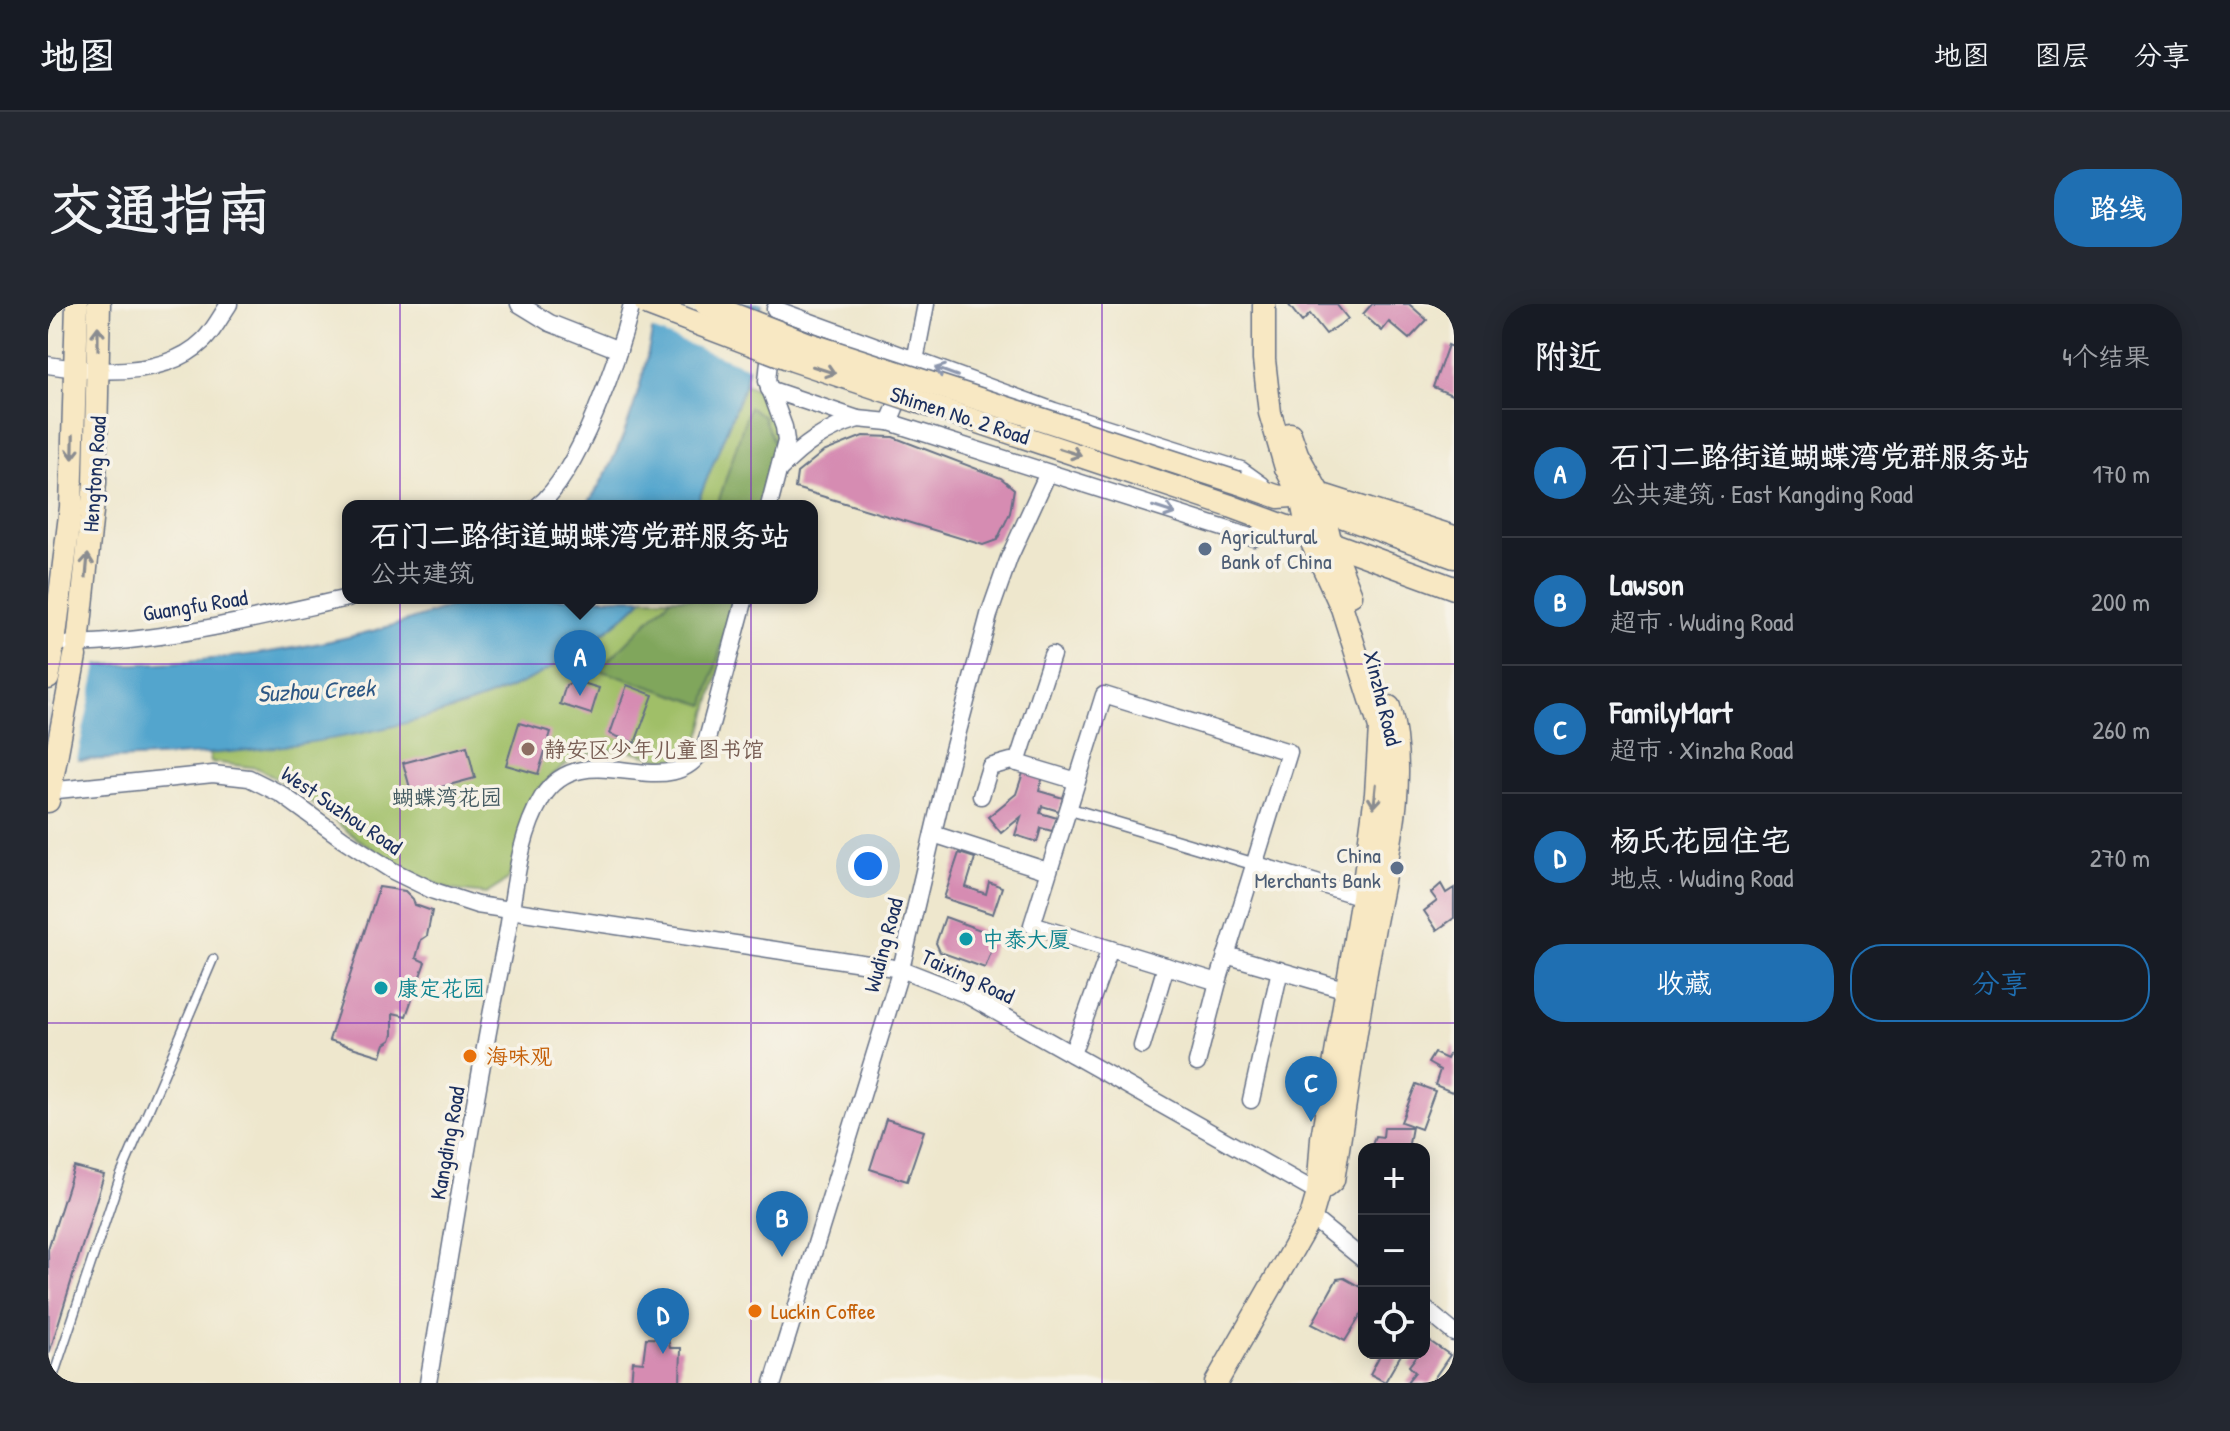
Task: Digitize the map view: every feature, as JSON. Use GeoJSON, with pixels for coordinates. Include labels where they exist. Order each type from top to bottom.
{"type":"FeatureCollection","features":[{"type":"Feature","properties":{"kind":"main road","name":"Hengtong Road"},"geometry":{"type":"LineString","coordinates":[[51,656],[71,507],[77,304]]}},
{"type":"Feature","properties":{"kind":"main road","name":"Hengtong Road"},"geometry":{"type":"LineString","coordinates":[[50,790],[77,650],[95,483],[99,304]]}},
{"type":"Feature","properties":{"kind":"main road","name":"Shimen No. 2 Road"},"geometry":{"type":"LineString","coordinates":[[646,304],[793,360],[1275,522],[1313,515],[1454,537]]}},
{"type":"Feature","properties":{"kind":"main road","name":"Shimen No. 2 Road"},"geometry":{"type":"LineString","coordinates":[[706,304],[809,344],[1239,483],[1313,515],[1454,588]]}},
{"type":"Feature","properties":{"kind":"main road","name":"Xinzha Road"},"geometry":{"type":"LineString","coordinates":[[1264,304],[1264,360],[1270,413],[1286,468],[1313,515],[1377,664],[1393,722],[1397,750],[1391,835],[1333,1180],[1318,1193]]}},
{"type":"Feature","properties":{"kind":"main road","name":"Xinzha Road"},"geometry":{"type":"LineString","coordinates":[[1216,1383],[1311,1217],[1318,1193],[1322,1138],[1376,794],[1380,728],[1283,411],[1276,356],[1275,304]]}},
{"type":"Feature","properties":{"kind":"main road","name":"Shimen No. 2 Road"},"geometry":{"type":"LineString","coordinates":[[1313,515],[1454,557]]}},
{"type":"Feature","properties":{"kind":"main road"},"geometry":{"type":"LineString","coordinates":[[1313,515],[1454,574]]}},
{"type":"Feature","properties":{"kind":"street"},"geometry":{"type":"LineString","coordinates":[[48,365],[98,372],[133,371],[190,351],[211,332],[229,304]]}},
{"type":"Feature","properties":{"kind":"street"},"geometry":{"type":"LineString","coordinates":[[519,304],[560,328],[619,350]]}},
{"type":"Feature","properties":{"kind":"street"},"geometry":{"type":"LineString","coordinates":[[543,500],[571,463],[602,397],[632,304]]}},
{"type":"Feature","properties":{"kind":"street"},"geometry":{"type":"LineString","coordinates":[[889,422],[915,361],[926,304]]}},
{"type":"Feature","properties":{"kind":"street"},"geometry":{"type":"LineString","coordinates":[[771,500],[786,441],[769,389],[767,371],[776,307]]}},
{"type":"Feature","properties":{"kind":"street","name":"Shimen No. 2 Road"},"geometry":{"type":"LineString","coordinates":[[776,307],[1054,411],[1241,470],[1313,515]]}},
{"type":"Feature","properties":{"kind":"street","name":"Shimen No. 2 Road"},"geometry":{"type":"LineString","coordinates":[[769,389],[858,419],[889,422],[1254,538],[1275,522]]}},
{"type":"Feature","properties":{"kind":"street","name":"Shimen No. 2 Road"},"geometry":{"type":"LineString","coordinates":[[779,470],[799,449],[818,436],[858,419]]}},
{"type":"Feature","properties":{"kind":"street","name":"Wuding Road"},"geometry":{"type":"LineString","coordinates":[[773,1383],[901,969],[933,834],[999,586],[1048,473]]}},
{"type":"Feature","properties":{"kind":"street","name":"Guangfu Road"},"geometry":{"type":"LineString","coordinates":[[51,656],[221,626],[342,599]]}},
{"type":"Feature","properties":{"kind":"street","name":"Kangding Road"},"geometry":{"type":"LineString","coordinates":[[428,1383],[511,911],[520,864],[535,813],[543,796],[555,782],[586,768],[616,768],[654,774],[675,773],[692,764],[706,743],[743,604]]}},
{"type":"Feature","properties":{"kind":"street"},"geometry":{"type":"LineString","coordinates":[[1017,763],[1052,655]]}},
{"type":"Feature","properties":{"kind":"street"},"geometry":{"type":"LineString","coordinates":[[1197,1063],[1218,982],[1289,752],[1104,695],[1032,925],[1218,982]]}},
{"type":"Feature","properties":{"kind":"street"},"geometry":{"type":"LineString","coordinates":[[981,796],[990,767],[1011,761],[1077,781]]}},
{"type":"Feature","properties":{"kind":"street","name":"West Suzhou Road"},"geometry":{"type":"LineString","coordinates":[[50,790],[213,774],[241,776],[273,788],[360,851],[411,880],[454,898],[511,911]]}},
{"type":"Feature","properties":{"kind":"street"},"geometry":{"type":"LineString","coordinates":[[1069,809],[1362,897]]}},
{"type":"Feature","properties":{"kind":"street"},"geometry":{"type":"LineString","coordinates":[[933,834],[1048,871]]}},
{"type":"Feature","properties":{"kind":"street","name":"Taixing Road"},"geometry":{"type":"LineString","coordinates":[[511,911],[901,969],[965,994],[1318,1193]]}},
{"type":"Feature","properties":{"kind":"street"},"geometry":{"type":"LineString","coordinates":[[1072,1054],[1110,949]]}},
{"type":"Feature","properties":{"kind":"street"},"geometry":{"type":"LineString","coordinates":[[1226,955],[1347,990]]}},
{"type":"Feature","properties":{"kind":"street"},"geometry":{"type":"LineString","coordinates":[[1142,1046],[1166,966]]}},
{"type":"Feature","properties":{"kind":"street"},"geometry":{"type":"LineString","coordinates":[[1251,1100],[1280,970]]}},
{"type":"Feature","properties":{"kind":"street"},"geometry":{"type":"LineString","coordinates":[[1311,1217],[1358,1255]]}},
{"type":"Feature","properties":{"kind":"street"},"geometry":{"type":"LineString","coordinates":[[1430,1313],[1454,1333]]}},
{"type":"Feature","properties":{"kind":"lane"},"geometry":{"type":"LineString","coordinates":[[51,1383],[120,1177],[213,959]]}},
{"type":"Feature","properties":{"kind":"green space"},"geometry":{"type":"Polygon","coordinates":[[[745,384],[765,394],[781,439],[766,500],[698,500],[745,384]]]}},
{"type":"Feature","properties":{"kind":"green space"},"geometry":{"type":"Polygon","coordinates":[[[749,407],[763,416],[776,449],[762,500],[719,500],[749,407]]]}},
{"type":"Feature","properties":{"kind":"green space","name":"蝴蝶湾花园"},"geometry":{"type":"Polygon","coordinates":[[[637,604],[739,604],[696,750],[675,759],[660,759],[624,750],[597,751],[561,768],[535,797],[508,880],[486,894],[450,890],[401,868],[356,838],[293,788],[257,768],[211,762],[209,753],[361,732],[461,707],[509,689],[554,666],[637,604]]]}},
{"type":"Feature","properties":{"kind":"green space"},"geometry":{"type":"Polygon","coordinates":[[[665,604],[733,604],[705,705],[599,670],[665,604]]]}},
{"type":"Feature","properties":{"kind":"water"},"geometry":{"type":"Polygon","coordinates":[[[657,304],[762,304],[745,384],[698,500],[590,500],[624,435],[647,357],[657,304]]]}},
{"type":"Feature","properties":{"kind":"water","name":"Suzhou Creek"},"geometry":{"type":"Polygon","coordinates":[[[456,604],[637,604],[597,638],[540,674],[476,702],[407,723],[260,749],[115,759],[48,760],[48,665],[156,663],[263,653],[369,632],[456,604]]]}},
{"type":"Feature","properties":{"kind":"pier"},"geometry":{"type":"Polygon","coordinates":[[[653,304],[739,304],[764,314],[753,369],[649,329],[653,304]]]}},
{"type":"Feature","properties":{"kind":"pier"},"geometry":{"type":"Polygon","coordinates":[[[48,661],[98,662],[76,764],[48,764],[48,661]]]}},
{"type":"Feature","properties":{"kind":"building"},"geometry":{"type":"Polygon","coordinates":[[[1288,304],[1336,304],[1348,319],[1326,334],[1310,314],[1302,322],[1288,304]]]}},
{"type":"Feature","properties":{"kind":"building"},"geometry":{"type":"Polygon","coordinates":[[[1372,304],[1409,304],[1427,320],[1409,339],[1389,322],[1382,331],[1363,314],[1372,304]]]}},
{"type":"Feature","properties":{"kind":"building"},"geometry":{"type":"Polygon","coordinates":[[[1448,345],[1454,348],[1454,396],[1433,387],[1448,345]]]}},
{"type":"Feature","properties":{"kind":"building"},"geometry":{"type":"Polygon","coordinates":[[[863,436],[893,437],[1001,478],[1014,489],[1010,513],[997,540],[983,545],[795,488],[797,473],[823,452],[863,436]]]}},
{"type":"Feature","properties":{"kind":"building"},"geometry":{"type":"Polygon","coordinates":[[[576,681],[599,688],[591,714],[560,704],[566,685],[576,681]]]}},
{"type":"Feature","properties":{"kind":"building"},"geometry":{"type":"Polygon","coordinates":[[[627,685],[653,695],[635,743],[610,734],[627,685]]]}},
{"type":"Feature","properties":{"kind":"building","name":"静安区少年儿童图书馆"},"geometry":{"type":"Polygon","coordinates":[[[519,723],[551,732],[538,774],[506,765],[519,723]]]}},
{"type":"Feature","properties":{"kind":"building"},"geometry":{"type":"Polygon","coordinates":[[[467,746],[475,778],[412,795],[403,763],[467,746]]]}},
{"type":"Feature","properties":{"kind":"building"},"geometry":{"type":"Polygon","coordinates":[[[1024,770],[1043,776],[1039,791],[1063,798],[1059,811],[1042,806],[1040,813],[1057,818],[1052,831],[1041,828],[1037,842],[1015,835],[1021,817],[1001,833],[988,817],[1016,794],[1024,770]]]}},
{"type":"Feature","properties":{"kind":"building"},"geometry":{"type":"Polygon","coordinates":[[[959,853],[975,858],[966,887],[986,894],[989,882],[1002,887],[993,914],[944,898],[959,853]]]}},
{"type":"Feature","properties":{"kind":"building"},"geometry":{"type":"Polygon","coordinates":[[[1441,884],[1446,893],[1454,888],[1454,918],[1437,930],[1424,911],[1437,901],[1431,893],[1441,884]]]}},
{"type":"Feature","properties":{"kind":"building","name":"康定花园"},"geometry":{"type":"Polygon","coordinates":[[[379,887],[405,891],[415,905],[432,911],[427,936],[421,940],[416,958],[425,962],[406,1016],[393,1013],[393,1034],[381,1056],[329,1040],[379,887]]]}},
{"type":"Feature","properties":{"kind":"building","name":"中泰大厦"},"geometry":{"type":"Polygon","coordinates":[[[945,917],[997,936],[985,968],[940,952],[936,943],[945,917]]]}},
{"type":"Feature","properties":{"kind":"building"},"geometry":{"type":"Polygon","coordinates":[[[1454,1044],[1452,1092],[1435,1085],[1440,1070],[1428,1063],[1434,1053],[1447,1059],[1454,1044]]]}},
{"type":"Feature","properties":{"kind":"building"},"geometry":{"type":"Polygon","coordinates":[[[1416,1084],[1435,1091],[1421,1129],[1401,1122],[1416,1084]]]}},
{"type":"Feature","properties":{"kind":"building"},"geometry":{"type":"Polygon","coordinates":[[[886,1119],[924,1131],[907,1181],[870,1169],[886,1119]]]}},
{"type":"Feature","properties":{"kind":"building"},"geometry":{"type":"Polygon","coordinates":[[[1384,1127],[1412,1127],[1409,1143],[1373,1143],[1375,1136],[1383,1137],[1384,1127]]]}},
{"type":"Feature","properties":{"kind":"building"},"geometry":{"type":"Polygon","coordinates":[[[74,1167],[104,1175],[49,1354],[48,1249],[74,1167]]]}},
{"type":"Feature","properties":{"kind":"building"},"geometry":{"type":"Polygon","coordinates":[[[1344,1278],[1358,1286],[1358,1320],[1345,1341],[1312,1324],[1337,1279],[1344,1278]]]}},
{"type":"Feature","properties":{"kind":"building"},"geometry":{"type":"Polygon","coordinates":[[[646,1338],[668,1339],[670,1348],[681,1348],[680,1383],[631,1383],[633,1361],[643,1362],[646,1338]]]}},
{"type":"Feature","properties":{"kind":"building"},"geometry":{"type":"Polygon","coordinates":[[[1430,1341],[1450,1355],[1431,1383],[1406,1383],[1415,1372],[1409,1366],[1414,1359],[1430,1359],[1430,1341]]]}},
{"type":"Feature","properties":{"kind":"building"},"geometry":{"type":"Polygon","coordinates":[[[1378,1359],[1398,1359],[1385,1382],[1370,1374],[1378,1359]]]}},
{"type":"Feature","properties":{"kind":"place","name":"Agricultural Bank of China"},"geometry":{"type":"Point","coordinates":[1205,549]}},
{"type":"Feature","properties":{"kind":"place","name":"石门二路街道蝴蝶湾党群服务站"},"geometry":{"type":"Point","coordinates":[580,696]}},
{"type":"Feature","properties":{"kind":"place","name":"静安区少年儿童图书馆"},"geometry":{"type":"Point","coordinates":[528,749]}},
{"type":"Feature","properties":{"kind":"place","name":"China Merchants Bank"},"geometry":{"type":"Point","coordinates":[1397,868]}},
{"type":"Feature","properties":{"kind":"place","name":"中泰大厦"},"geometry":{"type":"Point","coordinates":[966,939]}},
{"type":"Feature","properties":{"kind":"place","name":"康定花园"},"geometry":{"type":"Point","coordinates":[381,988]}},
{"type":"Feature","properties":{"kind":"place","name":"海味观"},"geometry":{"type":"Point","coordinates":[470,1056]}},
{"type":"Feature","properties":{"kind":"place","name":"FamilyMart"},"geometry":{"type":"Point","coordinates":[1311,1122]}},
{"type":"Feature","properties":{"kind":"place","name":"Lawson"},"geometry":{"type":"Point","coordinates":[782,1257]}},
{"type":"Feature","properties":{"kind":"place","name":"Luckin Coffee"},"geometry":{"type":"Point","coordinates":[755,1311]}},
{"type":"Feature","properties":{"kind":"place","name":"杨氏花园住宅"},"geometry":{"type":"Point","coordinates":[663,1354]}}]}
